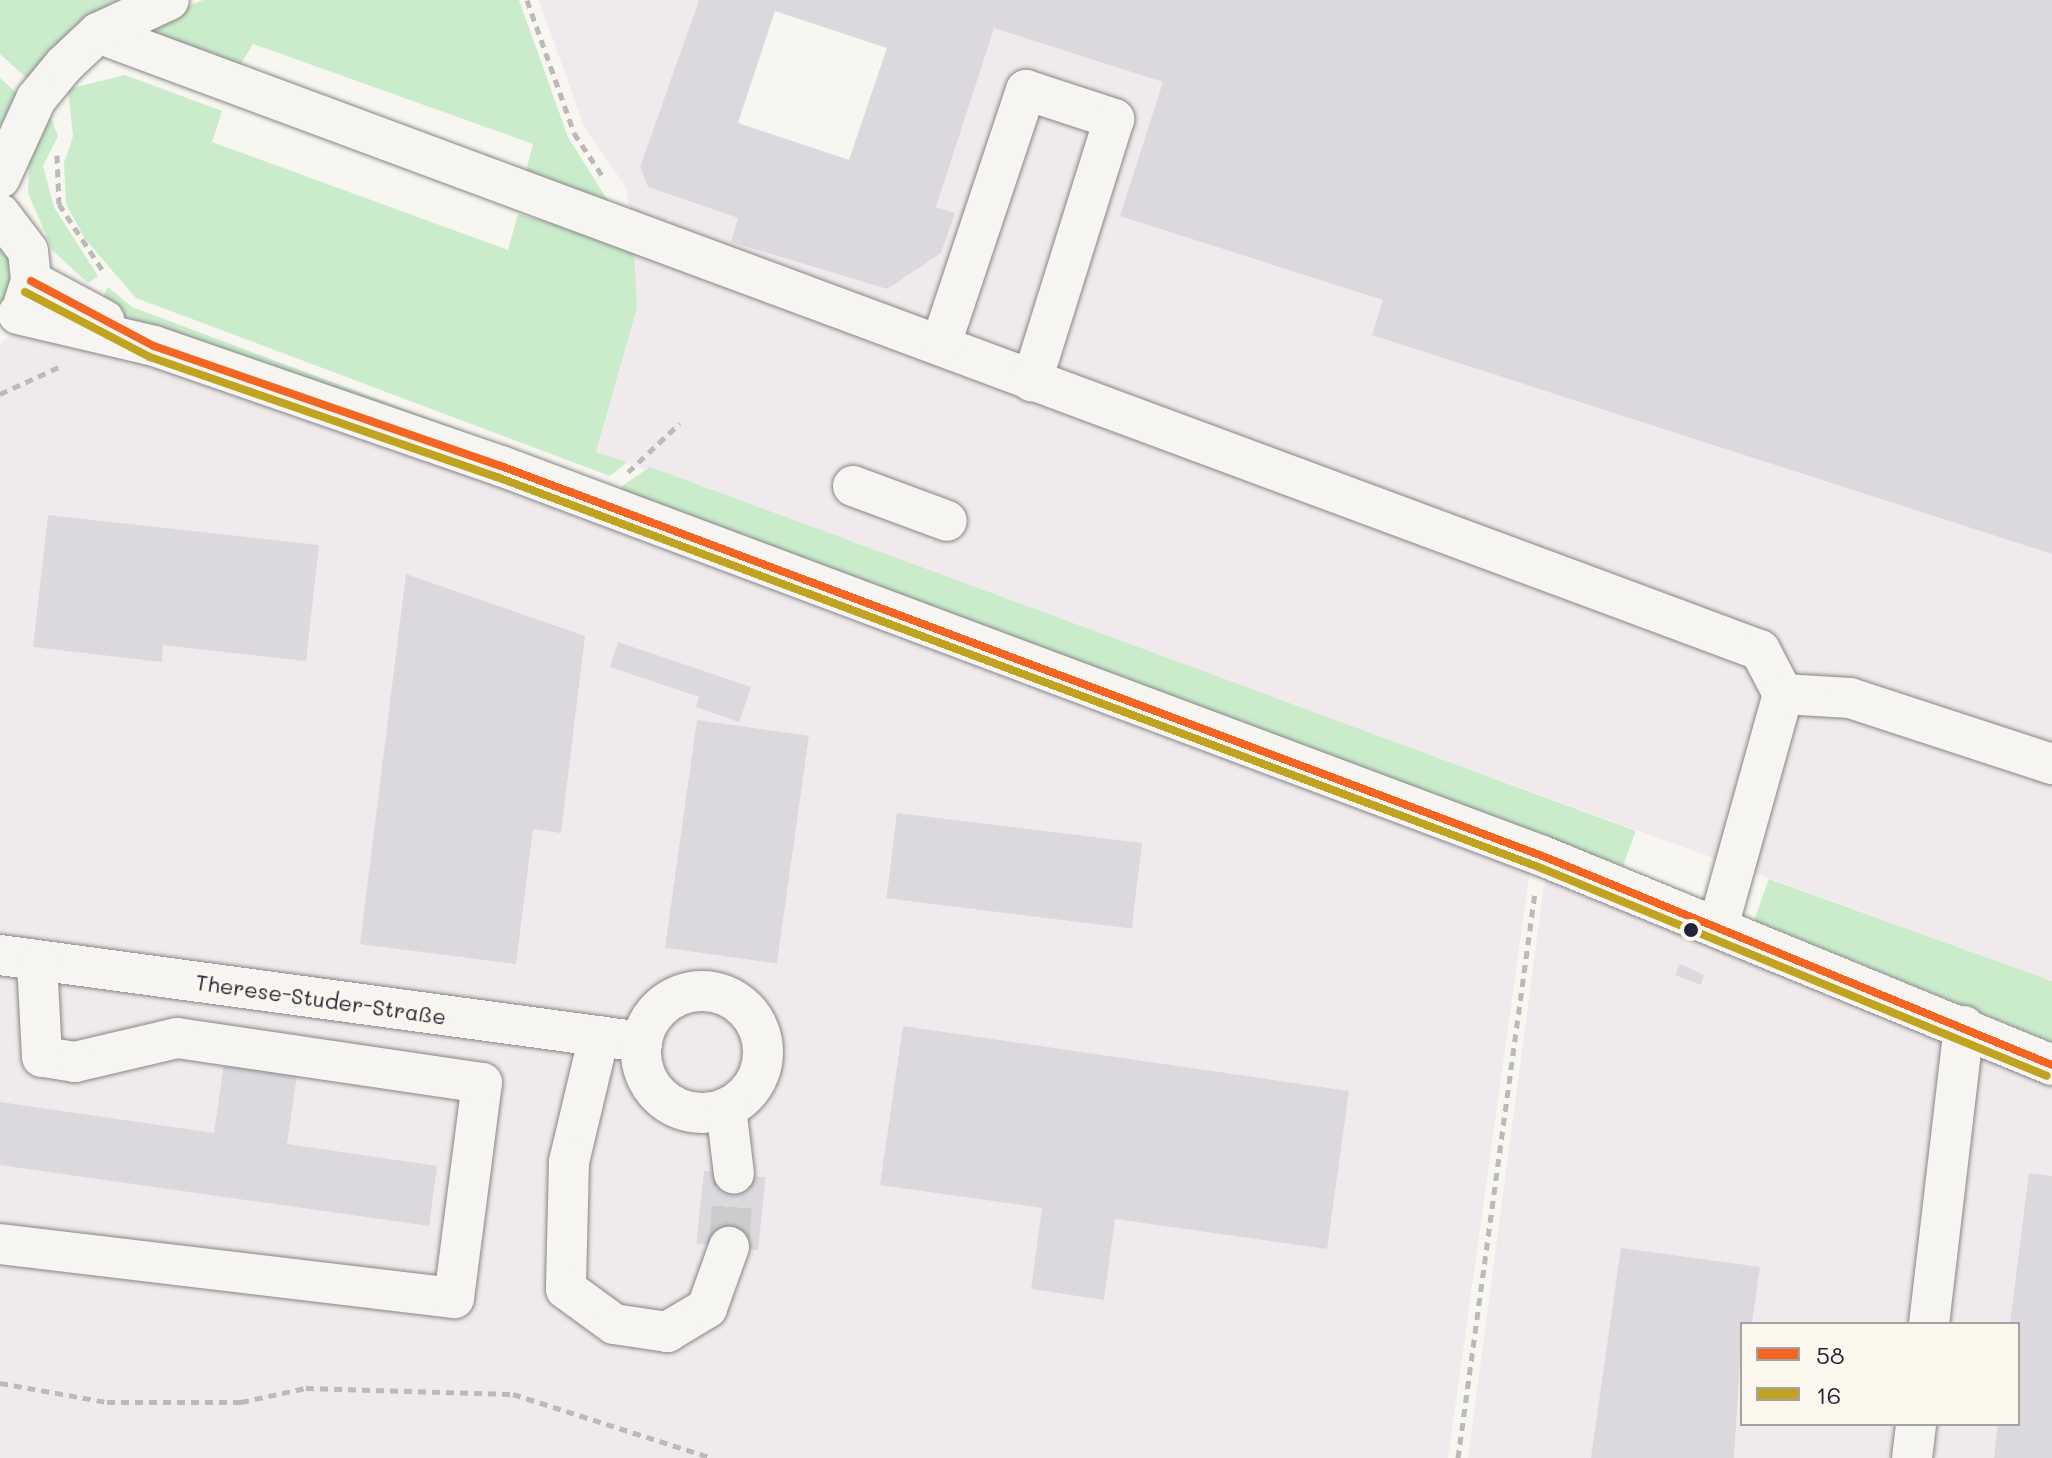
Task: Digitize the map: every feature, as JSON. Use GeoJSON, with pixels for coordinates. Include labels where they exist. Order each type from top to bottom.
{"type":"FeatureCollection","features":[{"type":"Feature","properties":{"kind":"street"},"geometry":{"type":"LineString","coordinates":[[1,171],[36,99],[98,33],[169,0]]}},
{"type":"Feature","properties":{"kind":"street"},"geometry":{"type":"LineString","coordinates":[[98,33],[1760,650],[1783,694],[1718,927]]}},
{"type":"Feature","properties":{"kind":"street"},"geometry":{"type":"LineString","coordinates":[[941,344],[1026,90],[1114,119],[1032,381]]}},
{"type":"Feature","properties":{"kind":"street"},"geometry":{"type":"LineString","coordinates":[[0,214],[22,238],[16,309],[154,346],[501,466],[1540,855],[1964,1026],[2052,1065]]}},
{"type":"Feature","properties":{"kind":"street"},"geometry":{"type":"LineString","coordinates":[[853,486],[947,521]]}},
{"type":"Feature","properties":{"kind":"street"},"geometry":{"type":"LineString","coordinates":[[1783,694],[1850,698],[2052,764]]}},
{"type":"Feature","properties":{"kind":"street"},"geometry":{"type":"LineString","coordinates":[[0,1244],[454,1298],[482,1083],[177,1038],[75,1062],[42,1057],[19,958]]}},
{"type":"Feature","properties":{"kind":"street","name":"Therese-Studer-Straße"},"geometry":{"type":"LineString","coordinates":[[19,958],[642,1042]]}},
{"type":"Feature","properties":{"kind":"street"},"geometry":{"type":"LineString","coordinates":[[701,991],[740,1004],[762,1039],[762,1061],[756,1080],[726,1108],[671,1105],[647,1078],[642,1042],[655,1014],[680,995],[701,991]]}},
{"type":"Feature","properties":{"kind":"street"},"geometry":{"type":"LineString","coordinates":[[1929,1322],[1964,1026]]}},
{"type":"Feature","properties":{"kind":"street"},"geometry":{"type":"LineString","coordinates":[[599,1036],[569,1162],[566,1289],[614,1324],[667,1332],[707,1308],[729,1247]]}},
{"type":"Feature","properties":{"kind":"street"},"geometry":{"type":"LineString","coordinates":[[726,1108],[734,1174]]}},
{"type":"Feature","properties":{"kind":"street"},"geometry":{"type":"LineString","coordinates":[[1912,1458],[1916,1426]]}},
{"type":"Feature","properties":{"kind":"path"},"geometry":{"type":"LineString","coordinates":[[527,0],[574,133],[616,199],[618,226]]}},
{"type":"Feature","properties":{"kind":"path"},"geometry":{"type":"LineString","coordinates":[[1458,1458],[1540,855]]}},
{"type":"Feature","properties":{"kind":"path"},"geometry":{"type":"LineString","coordinates":[[0,1383],[107,1402],[241,1402],[306,1388],[513,1394],[712,1458]]}},
{"type":"Feature","properties":{"kind":"shaded area"},"geometry":{"type":"Polygon","coordinates":[[[539,0],[699,0],[640,167],[648,187],[738,218],[731,242],[887,289],[955,213],[936,207],[993,27],[2052,0],[2052,981],[596,452],[637,308],[634,246],[626,187],[584,127],[539,0]]]}},
{"type":"Feature","properties":{"kind":"shaded area"},"geometry":{"type":"Polygon","coordinates":[[[20,326],[148,355],[1531,863],[1448,1458],[0,1458],[0,345],[20,326]]]}},
{"type":"Feature","properties":{"kind":"shaded area"},"geometry":{"type":"Polygon","coordinates":[[[1546,870],[2052,1081],[2052,1458],[1468,1458],[1546,870]]]}},
{"type":"Feature","properties":{"kind":"green space"},"geometry":{"type":"Polygon","coordinates":[[[0,0],[142,0],[31,82],[0,54],[0,0]]]}},
{"type":"Feature","properties":{"kind":"green space"},"geometry":{"type":"Polygon","coordinates":[[[203,0],[519,0],[568,137],[608,201],[608,212],[525,174],[533,144],[253,44],[235,74],[128,32],[203,0]]]}},
{"type":"Feature","properties":{"kind":"green space"},"geometry":{"type":"Polygon","coordinates":[[[125,75],[222,111],[212,142],[508,250],[518,214],[634,246],[637,308],[596,452],[627,462],[610,476],[136,298],[85,239],[66,204],[64,163],[73,136],[68,89],[125,75]]]}},
{"type":"Feature","properties":{"kind":"green space"},"geometry":{"type":"Polygon","coordinates":[[[0,78],[21,97],[0,141],[0,78]]]}},
{"type":"Feature","properties":{"kind":"green space"},"geometry":{"type":"Polygon","coordinates":[[[50,116],[58,136],[43,166],[54,207],[98,276],[88,283],[53,251],[28,193],[29,161],[50,116]]]}},
{"type":"Feature","properties":{"kind":"green space"},"geometry":{"type":"Polygon","coordinates":[[[0,233],[18,273],[0,314],[0,233]]]}},
{"type":"Feature","properties":{"kind":"green space"},"geometry":{"type":"Polygon","coordinates":[[[108,287],[132,307],[605,484],[157,334],[100,304],[108,287]]]}},
{"type":"Feature","properties":{"kind":"green space"},"geometry":{"type":"Polygon","coordinates":[[[650,467],[1636,831],[1623,866],[617,498],[622,486],[650,467]]]}},
{"type":"Feature","properties":{"kind":"green space"},"geometry":{"type":"Polygon","coordinates":[[[1769,879],[2052,981],[2052,1042],[1754,920],[1769,879]]]}},
{"type":"Feature","properties":{"kind":"building"},"geometry":{"type":"Polygon","coordinates":[[[699,0],[2052,0],[2052,554],[1372,335],[1383,300],[1120,216],[1163,82],[994,28],[936,207],[955,213],[941,253],[887,289],[731,242],[738,218],[648,187],[640,167],[699,0]],[[775,11],[738,123],[849,160],[887,48],[775,11]]]}},
{"type":"Feature","properties":{"kind":"building"},"geometry":{"type":"Polygon","coordinates":[[[48,515],[319,545],[306,661],[163,645],[162,662],[33,647],[48,515]]]}},
{"type":"Feature","properties":{"kind":"building"},"geometry":{"type":"Polygon","coordinates":[[[406,574],[585,636],[561,833],[533,829],[516,964],[360,944],[406,574]]]}},
{"type":"Feature","properties":{"kind":"building"},"geometry":{"type":"Polygon","coordinates":[[[618,642],[751,687],[739,722],[696,707],[699,697],[610,667],[618,642]]]}},
{"type":"Feature","properties":{"kind":"building"},"geometry":{"type":"Polygon","coordinates":[[[697,720],[809,736],[777,963],[665,948],[697,720]]]}},
{"type":"Feature","properties":{"kind":"building"},"geometry":{"type":"Polygon","coordinates":[[[897,813],[1142,843],[1132,928],[887,898],[897,813]]]}},
{"type":"Feature","properties":{"kind":"building"},"geometry":{"type":"Polygon","coordinates":[[[1680,964],[1704,975],[1701,985],[1675,975],[1680,964]]]}},
{"type":"Feature","properties":{"kind":"building"},"geometry":{"type":"Polygon","coordinates":[[[903,1026],[1349,1091],[1327,1249],[1115,1219],[1104,1300],[1031,1289],[1042,1208],[880,1185],[903,1026]]]}},
{"type":"Feature","properties":{"kind":"building"},"geometry":{"type":"Polygon","coordinates":[[[224,1064],[297,1075],[287,1144],[437,1166],[429,1226],[0,1165],[0,1102],[214,1133],[224,1064]]]}},
{"type":"Feature","properties":{"kind":"building"},"geometry":{"type":"Polygon","coordinates":[[[704,1171],[766,1177],[758,1250],[696,1244],[704,1171]]]}},
{"type":"Feature","properties":{"kind":"building"},"geometry":{"type":"Polygon","coordinates":[[[2029,1173],[2052,1176],[2052,1458],[1994,1458],[1998,1426],[2020,1426],[2020,1322],[2010,1322],[2029,1173]]]}},
{"type":"Feature","properties":{"kind":"building"},"geometry":{"type":"Polygon","coordinates":[[[1621,1248],[1760,1267],[1752,1322],[1740,1322],[1734,1458],[1591,1458],[1621,1248]]]}},
{"type":"Feature","properties":{"kind":"tunnel"},"geometry":{"type":"LineString","coordinates":[[729,1247],[734,1174]]}},
{"type":"Feature","properties":{"kind":"transit line","name":"58"},"geometry":{"type":"LineString","coordinates":[[31,281],[154,346],[501,466],[1540,855],[2052,1065]]}},
{"type":"Feature","properties":{"kind":"transit line","name":"16"},"geometry":{"type":"LineString","coordinates":[[25,292],[150,357],[497,477],[1536,866],[2047,1076]]}}]}
